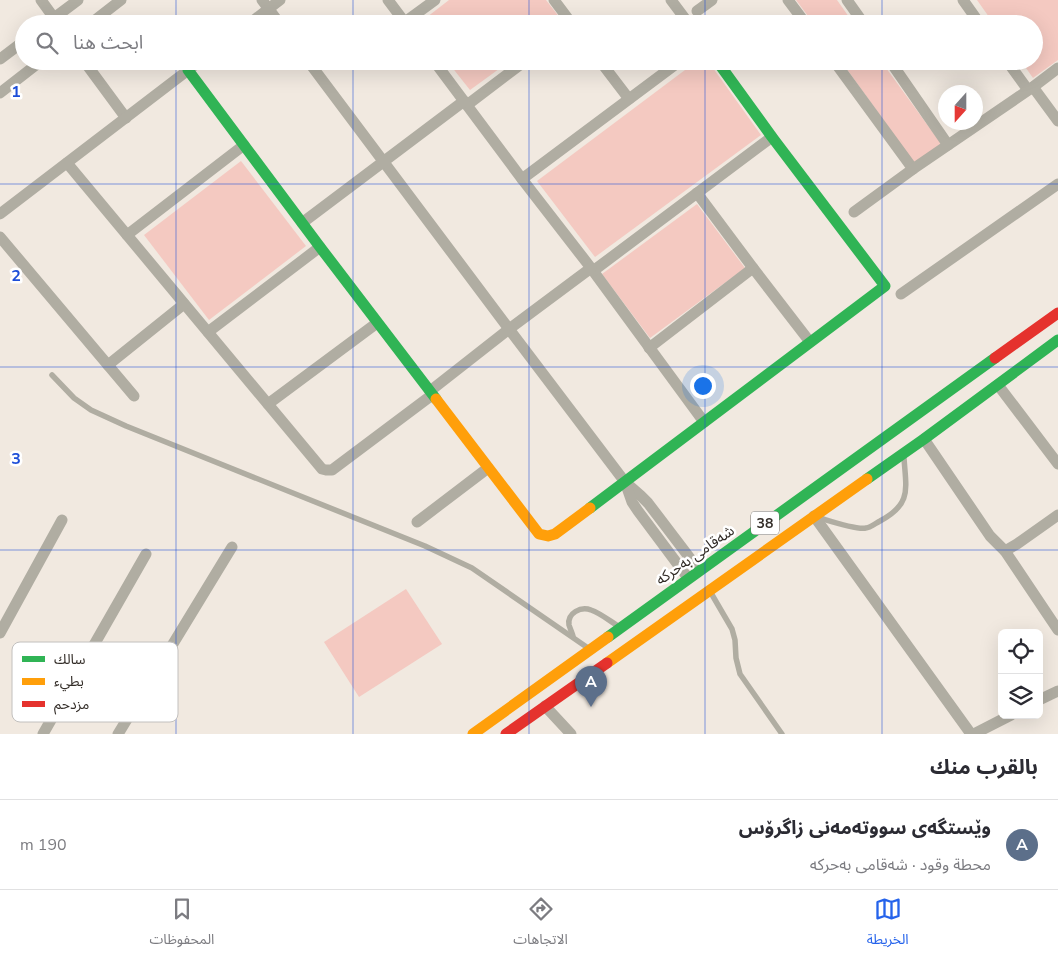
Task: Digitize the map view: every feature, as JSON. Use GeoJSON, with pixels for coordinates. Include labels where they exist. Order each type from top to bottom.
{"type":"FeatureCollection","features":[{"type":"Feature","properties":{"kind":"main road"},"geometry":{"type":"LineString","coordinates":[[188,70],[377,323],[537,532],[544,536],[555,534],[885,286],[724,70]]}},
{"type":"Feature","properties":{"kind":"main road","name":"شەقامی بەحرکە"},"geometry":{"type":"LineString","coordinates":[[506,734],[998,385],[1003,367],[1029,333],[1058,313]]}},
{"type":"Feature","properties":{"kind":"main road"},"geometry":{"type":"LineString","coordinates":[[1029,333],[1043,351]]}},
{"type":"Feature","properties":{"kind":"main road","name":"شەقامی بەحرکە"},"geometry":{"type":"LineString","coordinates":[[472,734],[699,570],[1003,367],[1043,351],[1058,340]]}},
{"type":"Feature","properties":{"kind":"street"},"geometry":{"type":"LineString","coordinates":[[41,0],[47,15]]}},
{"type":"Feature","properties":{"kind":"street"},"geometry":{"type":"LineString","coordinates":[[58,15],[78,0]]}},
{"type":"Feature","properties":{"kind":"street"},"geometry":{"type":"LineString","coordinates":[[102,15],[121,0]]}},
{"type":"Feature","properties":{"kind":"street"},"geometry":{"type":"LineString","coordinates":[[256,15],[265,4],[280,0]]}},
{"type":"Feature","properties":{"kind":"street"},"geometry":{"type":"LineString","coordinates":[[388,0],[400,15]]}},
{"type":"Feature","properties":{"kind":"street"},"geometry":{"type":"LineString","coordinates":[[416,15],[435,0]]}},
{"type":"Feature","properties":{"kind":"street"},"geometry":{"type":"LineString","coordinates":[[554,0],[565,15]]}},
{"type":"Feature","properties":{"kind":"street"},"geometry":{"type":"LineString","coordinates":[[671,0],[682,15]]}},
{"type":"Feature","properties":{"kind":"street"},"geometry":{"type":"LineString","coordinates":[[697,11],[712,0]]}},
{"type":"Feature","properties":{"kind":"street"},"geometry":{"type":"LineString","coordinates":[[788,0],[799,15]]}},
{"type":"Feature","properties":{"kind":"street"},"geometry":{"type":"LineString","coordinates":[[847,0],[858,15]]}},
{"type":"Feature","properties":{"kind":"street"},"geometry":{"type":"LineString","coordinates":[[963,0],[974,15]]}},
{"type":"Feature","properties":{"kind":"street"},"geometry":{"type":"LineString","coordinates":[[265,4],[273,15]]}},
{"type":"Feature","properties":{"kind":"street"},"geometry":{"type":"LineString","coordinates":[[0,59],[15,48]]}},
{"type":"Feature","properties":{"kind":"street"},"geometry":{"type":"LineString","coordinates":[[854,212],[1058,68]]}},
{"type":"Feature","properties":{"kind":"street"},"geometry":{"type":"LineString","coordinates":[[0,92],[29,70]]}},
{"type":"Feature","properties":{"kind":"street"},"geometry":{"type":"LineString","coordinates":[[91,70],[126,118]]}},
{"type":"Feature","properties":{"kind":"street"},"geometry":{"type":"LineString","coordinates":[[0,214],[188,70]]}},
{"type":"Feature","properties":{"kind":"street"},"geometry":{"type":"LineString","coordinates":[[315,70],[625,482],[648,503],[699,570]]}},
{"type":"Feature","properties":{"kind":"street"},"geometry":{"type":"LineString","coordinates":[[441,70],[592,269],[704,422]]}},
{"type":"Feature","properties":{"kind":"street"},"geometry":{"type":"LineString","coordinates":[[302,223],[384,161],[512,70]]}},
{"type":"Feature","properties":{"kind":"street"},"geometry":{"type":"LineString","coordinates":[[607,70],[629,99]]}},
{"type":"Feature","properties":{"kind":"street"},"geometry":{"type":"LineString","coordinates":[[522,179],[668,70]]}},
{"type":"Feature","properties":{"kind":"street"},"geometry":{"type":"LineString","coordinates":[[841,70],[913,169]]}},
{"type":"Feature","properties":{"kind":"street"},"geometry":{"type":"LineString","coordinates":[[896,70],[948,145]]}},
{"type":"Feature","properties":{"kind":"street"},"geometry":{"type":"LineString","coordinates":[[1014,70],[1058,121]]}},
{"type":"Feature","properties":{"kind":"street"},"geometry":{"type":"LineString","coordinates":[[67,163],[320,466],[326,470],[332,470],[509,330],[772,137]]}},
{"type":"Feature","properties":{"kind":"street"},"geometry":{"type":"LineString","coordinates":[[126,235],[244,145]]}},
{"type":"Feature","properties":{"kind":"street"},"geometry":{"type":"LineString","coordinates":[[901,294],[1058,184]]}},
{"type":"Feature","properties":{"kind":"street"},"geometry":{"type":"LineString","coordinates":[[698,193],[810,342]]}},
{"type":"Feature","properties":{"kind":"street"},"geometry":{"type":"LineString","coordinates":[[0,237],[134,396]]}},
{"type":"Feature","properties":{"kind":"street"},"geometry":{"type":"LineString","coordinates":[[208,332],[320,247]]}},
{"type":"Feature","properties":{"kind":"street"},"geometry":{"type":"LineString","coordinates":[[649,348],[753,268]]}},
{"type":"Feature","properties":{"kind":"street"},"geometry":{"type":"LineString","coordinates":[[108,365],[184,304]]}},
{"type":"Feature","properties":{"kind":"street"},"geometry":{"type":"LineString","coordinates":[[268,404],[377,323]]}},
{"type":"Feature","properties":{"kind":"street"},"geometry":{"type":"LineString","coordinates":[[998,385],[1058,464]]}},
{"type":"Feature","properties":{"kind":"street"},"geometry":{"type":"LineString","coordinates":[[924,439],[990,536],[1005,551],[1058,630]]}},
{"type":"Feature","properties":{"kind":"street"},"geometry":{"type":"LineString","coordinates":[[417,522],[488,468]]}},
{"type":"Feature","properties":{"kind":"street"},"geometry":{"type":"LineString","coordinates":[[625,482],[632,502],[688,578]]}},
{"type":"Feature","properties":{"kind":"street"},"geometry":{"type":"LineString","coordinates":[[1005,551],[1058,515]]}},
{"type":"Feature","properties":{"kind":"street"},"geometry":{"type":"LineString","coordinates":[[814,516],[973,734],[1003,719]]}},
{"type":"Feature","properties":{"kind":"street"},"geometry":{"type":"LineString","coordinates":[[0,633],[62,520]]}},
{"type":"Feature","properties":{"kind":"street"},"geometry":{"type":"LineString","coordinates":[[174,642],[232,548]]}},
{"type":"Feature","properties":{"kind":"street"},"geometry":{"type":"LineString","coordinates":[[96,642],[146,554]]}},
{"type":"Feature","properties":{"kind":"street"},"geometry":{"type":"LineString","coordinates":[[1043,698],[1058,691]]}},
{"type":"Feature","properties":{"kind":"street"},"geometry":{"type":"LineString","coordinates":[[545,706],[571,734]]}},
{"type":"Feature","properties":{"kind":"street"},"geometry":{"type":"LineString","coordinates":[[43,734],[50,722]]}},
{"type":"Feature","properties":{"kind":"street"},"geometry":{"type":"LineString","coordinates":[[118,734],[125,722]]}},
{"type":"Feature","properties":{"kind":"lane"},"geometry":{"type":"LineString","coordinates":[[52,375],[74,398],[91,410],[426,546],[472,568],[590,649]]}},
{"type":"Feature","properties":{"kind":"lane"},"geometry":{"type":"LineString","coordinates":[[814,516],[849,526],[866,528],[887,517],[900,506],[907,491],[903,453]]}},
{"type":"Feature","properties":{"kind":"lane"},"geometry":{"type":"LineString","coordinates":[[709,590],[732,629],[740,674],[782,734]]}},
{"type":"Feature","properties":{"kind":"lane"},"geometry":{"type":"LineString","coordinates":[[573,637],[569,623],[570,617],[578,610],[591,610],[620,627]]}},
{"type":"Feature","properties":{"kind":"shaded area"},"geometry":{"type":"Polygon","coordinates":[[[449,0],[546,0],[558,15],[430,15],[449,0]]]}},
{"type":"Feature","properties":{"kind":"shaded area"},"geometry":{"type":"Polygon","coordinates":[[[796,0],[837,0],[848,15],[807,15],[796,0]]]}},
{"type":"Feature","properties":{"kind":"shaded area"},"geometry":{"type":"Polygon","coordinates":[[[977,0],[1058,0],[1058,60],[1033,78],[1027,70],[1043,70],[1043,15],[988,15],[977,0]]]}},
{"type":"Feature","properties":{"kind":"shaded area"},"geometry":{"type":"Polygon","coordinates":[[[454,70],[498,70],[470,90],[454,70]]]}},
{"type":"Feature","properties":{"kind":"shaded area"},"geometry":{"type":"Polygon","coordinates":[[[685,70],[714,70],[761,135],[595,257],[537,181],[685,70]]]}},
{"type":"Feature","properties":{"kind":"shaded area"},"geometry":{"type":"Polygon","coordinates":[[[847,70],[888,70],[942,145],[915,164],[847,70]]]}},
{"type":"Feature","properties":{"kind":"shaded area"},"geometry":{"type":"Polygon","coordinates":[[[241,161],[306,246],[209,320],[144,235],[241,161]]]}},
{"type":"Feature","properties":{"kind":"shaded area"},"geometry":{"type":"Polygon","coordinates":[[[697,204],[745,268],[650,338],[602,274],[697,204]]]}},
{"type":"Feature","properties":{"kind":"shaded area"},"geometry":{"type":"Polygon","coordinates":[[[406,589],[442,644],[359,697],[324,642],[406,589]]]}},
{"type":"Feature","properties":{"kind":"traffic: fast"},"geometry":{"type":"LineString","coordinates":[[188,70],[436,399]]}},
{"type":"Feature","properties":{"kind":"traffic: fast"},"geometry":{"type":"LineString","coordinates":[[590,508],[885,286],[724,70]]}},
{"type":"Feature","properties":{"kind":"traffic: fast"},"geometry":{"type":"LineString","coordinates":[[867,479],[1058,340]]}},
{"type":"Feature","properties":{"kind":"traffic: fast"},"geometry":{"type":"LineString","coordinates":[[608,637],[995,358]]}},
{"type":"Feature","properties":{"kind":"traffic: slow"},"geometry":{"type":"LineString","coordinates":[[436,399],[539,534],[548,536],[555,534],[590,508]]}},
{"type":"Feature","properties":{"kind":"traffic: slow"},"geometry":{"type":"LineString","coordinates":[[607,663],[867,479]]}},
{"type":"Feature","properties":{"kind":"traffic: slow"},"geometry":{"type":"LineString","coordinates":[[473,734],[608,637]]}},
{"type":"Feature","properties":{"kind":"traffic: jam"},"geometry":{"type":"LineString","coordinates":[[995,358],[1058,313]]}},
{"type":"Feature","properties":{"kind":"traffic: jam"},"geometry":{"type":"LineString","coordinates":[[506,734],[607,663]]}},
{"type":"Feature","properties":{"kind":"place","name":"وێستگەی سووتەمەنی زاگرۆس"},"geometry":{"type":"Point","coordinates":[591,707]}}]}
